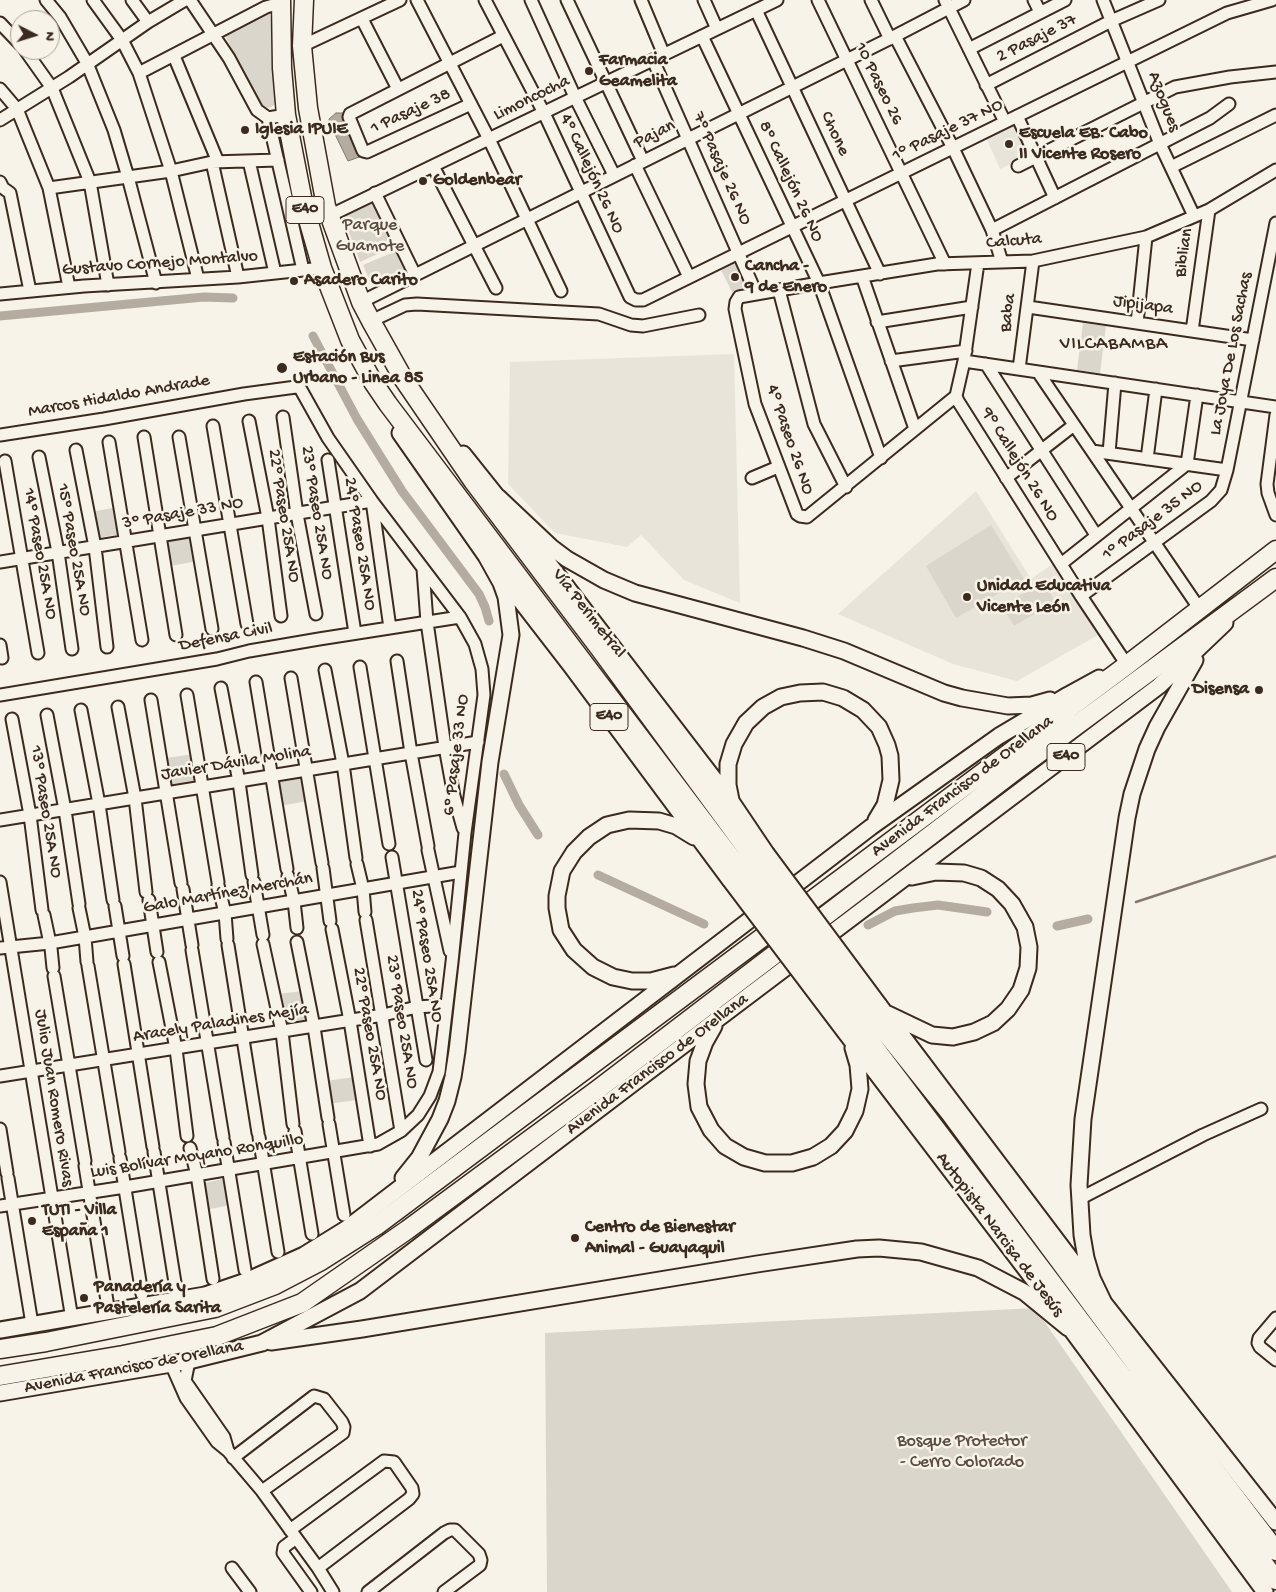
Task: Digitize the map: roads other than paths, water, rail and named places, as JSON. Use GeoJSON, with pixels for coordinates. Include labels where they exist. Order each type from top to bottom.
{"type":"FeatureCollection","features":[{"type":"Feature","properties":{"kind":"highway","name":"Vía Perimetral"},"geometry":{"type":"LineString","coordinates":[[304,0],[302,46],[308,108],[326,206],[361,302],[371,321],[404,380],[473,481],[600,649],[761,856]]}},
{"type":"Feature","properties":{"kind":"highway","name":"Vía Perimetral"},"geometry":{"type":"LineString","coordinates":[[274,2],[286,115],[303,202],[322,268],[350,340],[373,382],[388,404],[736,876]]}},
{"type":"Feature","properties":{"kind":"highway","name":"Avenida Francisco de Orellana"},"geometry":{"type":"LineString","coordinates":[[0,1349],[46,1342],[215,1308],[275,1285],[321,1261],[376,1226],[1127,664],[1276,550]]}},
{"type":"Feature","properties":{"kind":"highway","name":"Avenida Francisco de Orellana"},"geometry":{"type":"LineString","coordinates":[[0,1376],[123,1355],[217,1336],[302,1303],[407,1230],[581,1102],[1016,770],[1276,578]]}},
{"type":"Feature","properties":{"kind":"highway","name":"Autopista Narcisa de Jesús"},"geometry":{"type":"LineString","coordinates":[[761,856],[864,1021],[1276,1580]]}},
{"type":"Feature","properties":{"kind":"highway","name":"Autopista Narcisa de Jesús"},"geometry":{"type":"LineString","coordinates":[[736,876],[864,1021],[950,1113],[1276,1551]]}},
{"type":"Feature","properties":{"kind":"main road","name":"Vía Perimetral"},"geometry":{"type":"LineString","coordinates":[[404,380],[418,392],[454,442],[731,801],[761,856]]}},
{"type":"Feature","properties":{"kind":"main road","name":"Vía Perimetral"},"geometry":{"type":"LineString","coordinates":[[388,404],[399,431],[486,556],[571,666],[702,843],[736,876]]}},
{"type":"Feature","properties":{"kind":"main road"},"geometry":{"type":"LineString","coordinates":[[498,497],[567,559],[604,580],[635,593],[803,638],[844,651],[944,693],[962,698],[996,705],[1018,706],[1068,695]]}},
{"type":"Feature","properties":{"kind":"main road"},"geometry":{"type":"LineString","coordinates":[[384,1200],[407,1174],[430,1139],[447,1101],[453,1077],[490,762],[511,635],[506,597],[501,583],[486,556]]}},
{"type":"Feature","properties":{"kind":"main road","name":"Avenida Francisco de Orellana"},"geometry":{"type":"LineString","coordinates":[[0,1393],[189,1361],[262,1343],[360,1291],[1159,686],[1204,645],[1247,600]]}},
{"type":"Feature","properties":{"kind":"main road"},"geometry":{"type":"LineString","coordinates":[[1104,1303],[1092,1278],[1086,1258],[1079,1199],[1079,1154],[1127,818],[1132,794],[1147,749],[1157,727],[1204,645]]}},
{"type":"Feature","properties":{"kind":"main road","name":"Avenida Francisco de Orellana"},"geometry":{"type":"LineString","coordinates":[[0,1330],[205,1295],[246,1281],[304,1255],[346,1229],[871,827],[1000,736],[1068,695],[1127,664]]}},
{"type":"Feature","properties":{"kind":"main road"},"geometry":{"type":"LineString","coordinates":[[731,801],[728,785],[728,764],[734,744],[746,723],[762,707],[781,697],[800,693],[823,692],[844,698],[863,710],[879,727],[887,745],[891,769],[889,793],[885,805],[871,827]]}},
{"type":"Feature","properties":{"kind":"main road"},"geometry":{"type":"LineString","coordinates":[[680,973],[651,981],[632,981],[613,977],[593,968],[574,950],[561,930],[557,908],[559,884],[567,862],[580,844],[598,830],[617,822],[639,819],[668,823],[685,830],[702,843]]}},
{"type":"Feature","properties":{"kind":"main road"},"geometry":{"type":"LineString","coordinates":[[719,1018],[705,1042],[698,1061],[696,1084],[699,1107],[711,1130],[725,1146],[744,1157],[765,1163],[783,1164],[804,1160],[831,1146],[845,1131],[855,1111],[860,1088],[858,1065],[864,1021],[932,1035],[953,1037],[974,1032],[993,1023],[1008,1008],[1020,990],[1028,968],[1029,947],[1025,927],[1012,904],[998,889],[972,874],[955,872],[926,873],[903,880]]}},
{"type":"Feature","properties":{"kind":"main road","name":"Autopista Narcisa de Jesús"},"geometry":{"type":"LineString","coordinates":[[864,1021],[1104,1303],[1275,1520]]}},
{"type":"Feature","properties":{"kind":"main road","name":"Autopista Narcisa de Jesús"},"geometry":{"type":"LineString","coordinates":[[864,1021],[1068,1328],[1265,1592]]}},
{"type":"Feature","properties":{"kind":"main road"},"geometry":{"type":"LineString","coordinates":[[262,1343],[353,1330],[757,1264],[857,1249],[878,1248],[921,1252],[978,1268],[1024,1292],[1068,1328]]}},
{"type":"Feature","properties":{"kind":"street"},"geometry":{"type":"LineString","coordinates":[[46,0],[60,17],[87,63],[114,130],[156,283]]}},
{"type":"Feature","properties":{"kind":"street"},"geometry":{"type":"LineString","coordinates":[[93,0],[122,40],[140,73],[171,171],[198,279]]}},
{"type":"Feature","properties":{"kind":"street"},"geometry":{"type":"LineString","coordinates":[[132,0],[148,22]]}},
{"type":"Feature","properties":{"kind":"street"},"geometry":{"type":"LineString","coordinates":[[0,120],[52,88],[148,22],[185,0]]}},
{"type":"Feature","properties":{"kind":"street"},"geometry":{"type":"LineString","coordinates":[[190,0],[229,58],[254,106],[268,118],[286,115]]}},
{"type":"Feature","properties":{"kind":"street"},"geometry":{"type":"LineString","coordinates":[[302,46],[400,0]]}},
{"type":"Feature","properties":{"kind":"street"},"geometry":{"type":"LineString","coordinates":[[417,0],[490,139],[561,291]]}},
{"type":"Feature","properties":{"kind":"street","name":"4º Callejón 26 NO"},"geometry":{"type":"LineString","coordinates":[[486,0],[544,113],[630,297],[636,300],[643,300]]}},
{"type":"Feature","properties":{"kind":"street"},"geometry":{"type":"LineString","coordinates":[[531,0],[575,97],[614,175]]}},
{"type":"Feature","properties":{"kind":"street"},"geometry":{"type":"LineString","coordinates":[[567,0],[689,277]]}},
{"type":"Feature","properties":{"kind":"street"},"geometry":{"type":"LineString","coordinates":[[641,0],[664,55]]}},
{"type":"Feature","properties":{"kind":"street"},"geometry":{"type":"LineString","coordinates":[[704,0],[717,29]]}},
{"type":"Feature","properties":{"kind":"street","name":"10 Paseo 26"},"geometry":{"type":"LineString","coordinates":[[818,0],[945,264]]}},
{"type":"Feature","properties":{"kind":"street"},"geometry":{"type":"LineString","coordinates":[[871,0],[953,148],[992,230],[1002,262]]}},
{"type":"Feature","properties":{"kind":"street","name":"Pajan"},"geometry":{"type":"LineString","coordinates":[[361,302],[893,37],[947,4],[964,0]]}},
{"type":"Feature","properties":{"kind":"street"},"geometry":{"type":"LineString","coordinates":[[1034,0],[1040,12]]}},
{"type":"Feature","properties":{"kind":"street"},"geometry":{"type":"LineString","coordinates":[[969,49],[1065,0]]}},
{"type":"Feature","properties":{"kind":"street","name":"Azogues"},"geometry":{"type":"LineString","coordinates":[[1103,0],[1160,144],[1194,216]]}},
{"type":"Feature","properties":{"kind":"street","name":"2 Pasaje 37"},"geometry":{"type":"LineString","coordinates":[[986,85],[1111,21],[1159,0]]}},
{"type":"Feature","properties":{"kind":"street","name":"1° Pasaje 37 NO"},"geometry":{"type":"LineString","coordinates":[[643,300],[1227,14],[1272,0]]}},
{"type":"Feature","properties":{"kind":"street","name":"Limoncocha"},"geometry":{"type":"LineString","coordinates":[[329,216],[664,55],[771,1]]}},
{"type":"Feature","properties":{"kind":"street"},"geometry":{"type":"LineString","coordinates":[[140,73],[274,2]]}},
{"type":"Feature","properties":{"kind":"street"},"geometry":{"type":"LineString","coordinates":[[947,4],[1005,122]]}},
{"type":"Feature","properties":{"kind":"street","name":"Chone"},"geometry":{"type":"LineString","coordinates":[[756,10],[880,274]]}},
{"type":"Feature","properties":{"kind":"street"},"geometry":{"type":"LineString","coordinates":[[362,19],[398,89],[503,36]]}},
{"type":"Feature","properties":{"kind":"street"},"geometry":{"type":"LineString","coordinates":[[0,23],[10,34]]}},
{"type":"Feature","properties":{"kind":"street","name":"8º Callejón 26 NO"},"geometry":{"type":"LineString","coordinates":[[702,36],[819,283],[881,458]]}},
{"type":"Feature","properties":{"kind":"street"},"geometry":{"type":"LineString","coordinates":[[174,56],[215,162],[238,277]]}},
{"type":"Feature","properties":{"kind":"street"},"geometry":{"type":"LineString","coordinates":[[31,60],[52,88],[90,182],[108,285]]}},
{"type":"Feature","properties":{"kind":"street","name":"7º Pasaje 26 NO"},"geometry":{"type":"LineString","coordinates":[[653,60],[756,293]]}},
{"type":"Feature","properties":{"kind":"street"},"geometry":{"type":"LineString","coordinates":[[1018,166],[1175,87],[1230,77],[1276,72]]}},
{"type":"Feature","properties":{"kind":"street"},"geometry":{"type":"LineString","coordinates":[[0,89],[17,109],[49,188],[69,287]]}},
{"type":"Feature","properties":{"kind":"street","name":"1 Pasaje 38"},"geometry":{"type":"LineString","coordinates":[[398,89],[350,114],[349,117],[363,151],[367,152],[470,104]]}},
{"type":"Feature","properties":{"kind":"street"},"geometry":{"type":"LineString","coordinates":[[992,230],[1210,118],[1229,104]]}},
{"type":"Feature","properties":{"kind":"street"},"geometry":{"type":"LineString","coordinates":[[1171,167],[1276,115]]}},
{"type":"Feature","properties":{"kind":"street"},"geometry":{"type":"LineString","coordinates":[[1017,116],[1055,198]]}},
{"type":"Feature","properties":{"kind":"street"},"geometry":{"type":"LineString","coordinates":[[268,118],[303,270]]}},
{"type":"Feature","properties":{"kind":"street"},"geometry":{"type":"LineString","coordinates":[[49,188],[171,171],[215,162],[278,160]]}},
{"type":"Feature","properties":{"kind":"street"},"geometry":{"type":"LineString","coordinates":[[249,161],[275,273]]}},
{"type":"Feature","properties":{"kind":"street"},"geometry":{"type":"LineString","coordinates":[[433,166],[496,288]]}},
{"type":"Feature","properties":{"kind":"street","name":"Calcuta"},"geometry":{"type":"LineString","coordinates":[[739,297],[945,264],[1033,260],[1146,237],[1209,210],[1276,170]]}},
{"type":"Feature","properties":{"kind":"street"},"geometry":{"type":"LineString","coordinates":[[0,182],[3,188],[10,193],[30,291]]}},
{"type":"Feature","properties":{"kind":"street"},"geometry":{"type":"LineString","coordinates":[[374,193],[415,275]]}},
{"type":"Feature","properties":{"kind":"street","name":"Biblian"},"geometry":{"type":"LineString","coordinates":[[1192,331],[1209,210]]}},
{"type":"Feature","properties":{"kind":"street","name":"La Joya De Los Sachas"},"geometry":{"type":"LineString","coordinates":[[1221,490],[1227,470],[1253,340],[1270,281],[1276,224]]}},
{"type":"Feature","properties":{"kind":"street"},"geometry":{"type":"LineString","coordinates":[[1137,323],[1146,237]]}},
{"type":"Feature","properties":{"kind":"street","name":"Baba"},"geometry":{"type":"LineString","coordinates":[[1019,369],[1033,260]]}},
{"type":"Feature","properties":{"kind":"street"},"geometry":{"type":"LineString","coordinates":[[956,396],[965,356],[978,263]]}},
{"type":"Feature","properties":{"kind":"street","name":"Gustavo Cornejo Montalvo"},"geometry":{"type":"LineString","coordinates":[[0,294],[69,287],[238,277],[322,268]]}},
{"type":"Feature","properties":{"kind":"street"},"geometry":{"type":"LineString","coordinates":[[862,276],[915,429]]}},
{"type":"Feature","properties":{"kind":"street"},"geometry":{"type":"LineString","coordinates":[[779,290],[814,424],[846,487]]}},
{"type":"Feature","properties":{"kind":"street","name":"4° Paseo 26 NO"},"geometry":{"type":"LineString","coordinates":[[739,297],[735,310],[755,404],[778,467],[797,514],[800,516],[807,517],[956,396]]}},
{"type":"Feature","properties":{"kind":"street"},"geometry":{"type":"LineString","coordinates":[[371,321],[405,305],[417,304],[599,314],[631,325],[643,326],[699,316]]}},
{"type":"Feature","properties":{"kind":"street"},"geometry":{"type":"LineString","coordinates":[[878,322],[972,307]]}},
{"type":"Feature","properties":{"kind":"street","name":"Jipijapa"},"geometry":{"type":"LineString","coordinates":[[1028,307],[1253,340]]}},
{"type":"Feature","properties":{"kind":"street"},"geometry":{"type":"LineString","coordinates":[[891,361],[965,356],[986,364],[1276,407]]}},
{"type":"Feature","properties":{"kind":"street"},"geometry":{"type":"LineString","coordinates":[[986,364],[1096,535]]}},
{"type":"Feature","properties":{"kind":"street"},"geometry":{"type":"LineString","coordinates":[[1038,372],[1199,608]]}},
{"type":"Feature","properties":{"kind":"street"},"geometry":{"type":"LineString","coordinates":[[1109,453],[1115,383]]}},
{"type":"Feature","properties":{"kind":"street","name":"6º Pasaje 33 NO"},"geometry":{"type":"LineString","coordinates":[[244,394],[300,388],[328,438],[372,501],[460,617],[475,644],[482,669],[484,695],[465,833],[439,1072],[430,1096],[418,1116],[401,1131],[378,1144],[370,1146]]}},
{"type":"Feature","properties":{"kind":"street"},"geometry":{"type":"LineString","coordinates":[[1147,459],[1156,389]]}},
{"type":"Feature","properties":{"kind":"street","name":"Marcos Hidaldo Andrade"},"geometry":{"type":"LineString","coordinates":[[0,435],[244,394]]}},
{"type":"Feature","properties":{"kind":"street"},"geometry":{"type":"LineString","coordinates":[[1061,564],[1188,464],[1198,395]]}},
{"type":"Feature","properties":{"kind":"street","name":"9° Callejón 26 NO"},"geometry":{"type":"LineString","coordinates":[[956,396],[1081,596],[1127,664]]}},
{"type":"Feature","properties":{"kind":"street"},"geometry":{"type":"LineString","coordinates":[[1276,414],[1267,484],[1268,493],[1276,514]]}},
{"type":"Feature","properties":{"kind":"street","name":"23º Paseo 25A NO"},"geometry":{"type":"LineString","coordinates":[[283,417],[297,514],[316,614]]}},
{"type":"Feature","properties":{"kind":"street","name":"22º Paseo 25A NO"},"geometry":{"type":"LineString","coordinates":[[249,421],[268,518],[281,616]]}},
{"type":"Feature","properties":{"kind":"street"},"geometry":{"type":"LineString","coordinates":[[1006,478],[1074,425]]}},
{"type":"Feature","properties":{"kind":"street"},"geometry":{"type":"LineString","coordinates":[[213,426],[247,624]]}},
{"type":"Feature","properties":{"kind":"street"},"geometry":{"type":"LineString","coordinates":[[144,437],[176,635]]}},
{"type":"Feature","properties":{"kind":"street"},"geometry":{"type":"LineString","coordinates":[[179,437],[212,629]]}},
{"type":"Feature","properties":{"kind":"street"},"geometry":{"type":"LineString","coordinates":[[109,442],[142,640]]}},
{"type":"Feature","properties":{"kind":"street"},"geometry":{"type":"LineString","coordinates":[[76,450],[94,547],[107,646]]}},
{"type":"Feature","properties":{"kind":"street"},"geometry":{"type":"LineString","coordinates":[[1092,451],[1227,470]]}},
{"type":"Feature","properties":{"kind":"street","name":"15º Paseo 25A NO"},"geometry":{"type":"LineString","coordinates":[[39,457],[58,552],[72,649]]}},
{"type":"Feature","properties":{"kind":"street","name":"24º Paseo 25A NO"},"geometry":{"type":"LineString","coordinates":[[328,460],[355,633]]}},
{"type":"Feature","properties":{"kind":"street","name":"14º Paseo 25A NO"},"geometry":{"type":"LineString","coordinates":[[5,461],[38,654]]}},
{"type":"Feature","properties":{"kind":"street"},"geometry":{"type":"LineString","coordinates":[[752,478],[778,467]]}},
{"type":"Feature","properties":{"kind":"street","name":"1° Pasaje 35 NO"},"geometry":{"type":"LineString","coordinates":[[1081,596],[1211,500],[1221,490]]}},
{"type":"Feature","properties":{"kind":"street"},"geometry":{"type":"LineString","coordinates":[[372,501],[390,628]]}},
{"type":"Feature","properties":{"kind":"street","name":"3º Pasaje 33 NO"},"geometry":{"type":"LineString","coordinates":[[0,562],[372,501]]}},
{"type":"Feature","properties":{"kind":"street"},"geometry":{"type":"LineString","coordinates":[[423,569],[427,622],[446,748],[454,796],[465,833]]}},
{"type":"Feature","properties":{"kind":"street","name":"Defensa Civil"},"geometry":{"type":"LineString","coordinates":[[0,695],[156,670],[249,651],[355,633],[460,617]]}},
{"type":"Feature","properties":{"kind":"street"},"geometry":{"type":"LineString","coordinates":[[0,645],[2,658]]}},
{"type":"Feature","properties":{"kind":"street"},"geometry":{"type":"LineString","coordinates":[[397,661],[428,848],[452,962]]}},
{"type":"Feature","properties":{"kind":"street"},"geometry":{"type":"LineString","coordinates":[[360,667],[389,844]]}},
{"type":"Feature","properties":{"kind":"street","name":"23º Paseo 25A NO"},"geometry":{"type":"LineString","coordinates":[[325,670],[343,764],[357,861],[363,889],[365,916],[401,1131]]}},
{"type":"Feature","properties":{"kind":"street","name":"22º Paseo 25A NO"},"geometry":{"type":"LineString","coordinates":[[291,678],[323,866],[331,925],[350,1020],[370,1146]]}},
{"type":"Feature","properties":{"kind":"street"},"geometry":{"type":"LineString","coordinates":[[256,682],[297,928]]}},
{"type":"Feature","properties":{"kind":"street"},"geometry":{"type":"LineString","coordinates":[[221,688],[239,782],[263,939],[282,1032],[294,1128],[301,1158],[312,1234]]}},
{"type":"Feature","properties":{"kind":"street"},"geometry":{"type":"LineString","coordinates":[[187,695],[218,883],[225,913],[228,942],[278,1252]]}},
{"type":"Feature","properties":{"kind":"street"},"geometry":{"type":"LineString","coordinates":[[150,700],[245,1270]]}},
{"type":"Feature","properties":{"kind":"street"},"geometry":{"type":"LineString","coordinates":[[118,707],[135,798],[147,896],[176,1049],[187,1136]]}},
{"type":"Feature","properties":{"kind":"street"},"geometry":{"type":"LineString","coordinates":[[81,710],[99,804],[176,1289]]}},
{"type":"Feature","properties":{"kind":"street"},"geometry":{"type":"LineString","coordinates":[[47,715],[65,810],[142,1294]]}},
{"type":"Feature","properties":{"kind":"street","name":"13º Paseo 25A NO"},"geometry":{"type":"LineString","coordinates":[[12,719],[30,815],[43,912],[50,943],[107,1301]]}},
{"type":"Feature","properties":{"kind":"street","name":"Javier Dávila Molina"},"geometry":{"type":"LineString","coordinates":[[0,820],[478,742]]}},
{"type":"Feature","properties":{"kind":"street","name":"24º Paseo 25A NO"},"geometry":{"type":"LineString","coordinates":[[392,857],[426,1060]]}},
{"type":"Feature","properties":{"kind":"street","name":"Galo Martínez Merchán"},"geometry":{"type":"LineString","coordinates":[[5,947],[50,943],[461,872]]}},
{"type":"Feature","properties":{"kind":"street","name":"Julio Juan Romero Rivas"},"geometry":{"type":"LineString","coordinates":[[0,882],[5,947],[31,1072],[72,1319]]}},
{"type":"Feature","properties":{"kind":"street"},"geometry":{"type":"LineString","coordinates":[[298,942],[314,1027],[344,1215]]}},
{"type":"Feature","properties":{"kind":"street","name":"Aracely Paladines Mejía"},"geometry":{"type":"LineString","coordinates":[[0,1076],[314,1027],[417,1007],[447,1005]]}},
{"type":"Feature","properties":{"kind":"street"},"geometry":{"type":"LineString","coordinates":[[1079,1199],[1203,1135],[1261,1109]]}},
{"type":"Feature","properties":{"kind":"street"},"geometry":{"type":"LineString","coordinates":[[0,1129],[32,1324]]}},
{"type":"Feature","properties":{"kind":"street","name":"Luis Bolívar Moyano Ronquillo"},"geometry":{"type":"LineString","coordinates":[[0,1206],[159,1182],[370,1146]]}},
{"type":"Feature","properties":{"kind":"street"},"geometry":{"type":"LineString","coordinates":[[190,1148],[197,1175],[213,1278]]}},
{"type":"Feature","properties":{"kind":"street"},"geometry":{"type":"LineString","coordinates":[[1276,1318],[1259,1338],[1258,1343],[1260,1347],[1276,1360]]}},
{"type":"Feature","properties":{"kind":"street"},"geometry":{"type":"LineString","coordinates":[[183,1383],[189,1361]]}},
{"type":"Feature","properties":{"kind":"street"},"geometry":{"type":"LineString","coordinates":[[171,1364],[183,1383],[186,1398],[217,1442],[262,1491],[318,1568],[333,1592]]}},
{"type":"Feature","properties":{"kind":"street"},"geometry":{"type":"LineString","coordinates":[[230,1454],[314,1396],[324,1399],[342,1422],[344,1427],[343,1433],[262,1491]]}},
{"type":"Feature","properties":{"kind":"street"},"geometry":{"type":"LineString","coordinates":[[311,1592],[283,1553],[284,1547],[293,1534],[384,1461],[394,1462],[412,1488],[413,1494],[318,1568]]}},
{"type":"Feature","properties":{"kind":"street"},"geometry":{"type":"LineString","coordinates":[[368,1592],[444,1533],[455,1530],[479,1554],[481,1560],[480,1565],[444,1592]]}},
{"type":"Feature","properties":{"kind":"street"},"geometry":{"type":"LineString","coordinates":[[232,1568],[250,1592]]}},
{"type":"Feature","properties":{"kind":"waterway"},"geometry":{"type":"LineString","coordinates":[[0,316],[204,297],[233,298]]}},
{"type":"Feature","properties":{"kind":"waterway"},"geometry":{"type":"LineString","coordinates":[[313,336],[357,419],[402,491],[479,594],[489,621]]}},
{"type":"Feature","properties":{"kind":"waterway"},"geometry":{"type":"LineString","coordinates":[[504,774],[519,805],[538,835]]}},
{"type":"Feature","properties":{"kind":"waterway"},"geometry":{"type":"LineString","coordinates":[[1136,902],[1276,856]]}},
{"type":"Feature","properties":{"kind":"waterway"},"geometry":{"type":"LineString","coordinates":[[598,875],[704,924]]}},
{"type":"Feature","properties":{"kind":"waterway"},"geometry":{"type":"LineString","coordinates":[[868,925],[895,911],[938,905],[987,912]]}},
{"type":"Feature","properties":{"kind":"waterway"},"geometry":{"type":"LineString","coordinates":[[1057,926],[1088,919]]}},
{"type":"Feature","properties":{"kind":"place","name":"Farmacia Geamelita"},"geometry":{"type":"Point","coordinates":[589,71]}},
{"type":"Feature","properties":{"kind":"place","name":"Iglesia IPUIE"},"geometry":{"type":"Point","coordinates":[245,130]}},
{"type":"Feature","properties":{"kind":"place","name":"Escuela EB. Cabo II Vicente Rosero"},"geometry":{"type":"Point","coordinates":[1009,144]}},
{"type":"Feature","properties":{"kind":"place","name":"Goldenbear"},"geometry":{"type":"Point","coordinates":[423,181]}},
{"type":"Feature","properties":{"kind":"place","name":"Cancha - 9 de Enero"},"geometry":{"type":"Point","coordinates":[735,277]}},
{"type":"Feature","properties":{"kind":"place","name":"Asadero Carito"},"geometry":{"type":"Point","coordinates":[294,281]}},
{"type":"Feature","properties":{"kind":"place","name":"Estación Bus Urbano - Linea 85"},"geometry":{"type":"Point","coordinates":[282,368]}},
{"type":"Feature","properties":{"kind":"place","name":"Unidad Educativa Vicente León"},"geometry":{"type":"Point","coordinates":[967,597]}},
{"type":"Feature","properties":{"kind":"place","name":"Disensa"},"geometry":{"type":"Point","coordinates":[1259,690]}},
{"type":"Feature","properties":{"kind":"place","name":"TUTI - Villa España 1"},"geometry":{"type":"Point","coordinates":[32,1221]}},
{"type":"Feature","properties":{"kind":"place","name":"Centro de Bienestar Animal - Guayaquil"},"geometry":{"type":"Point","coordinates":[575,1238]}},
{"type":"Feature","properties":{"kind":"place","name":"Panadería y Pastelería Sarita"},"geometry":{"type":"Point","coordinates":[84,1298]}},
{"type":"Feature","properties":{"kind":"district","name":"VILCABAMBA"},"geometry":{"type":"Point","coordinates":[1114,345]}},
{"type":"Feature","properties":{"kind":"park label","name":"Parque Guamote"},"geometry":{"type":"Point","coordinates":[370,236]}},
{"type":"Feature","properties":{"kind":"park label","name":"Bosque Protector - Cerro Colorado"},"geometry":{"type":"Point","coordinates":[962,1452]}}]}
